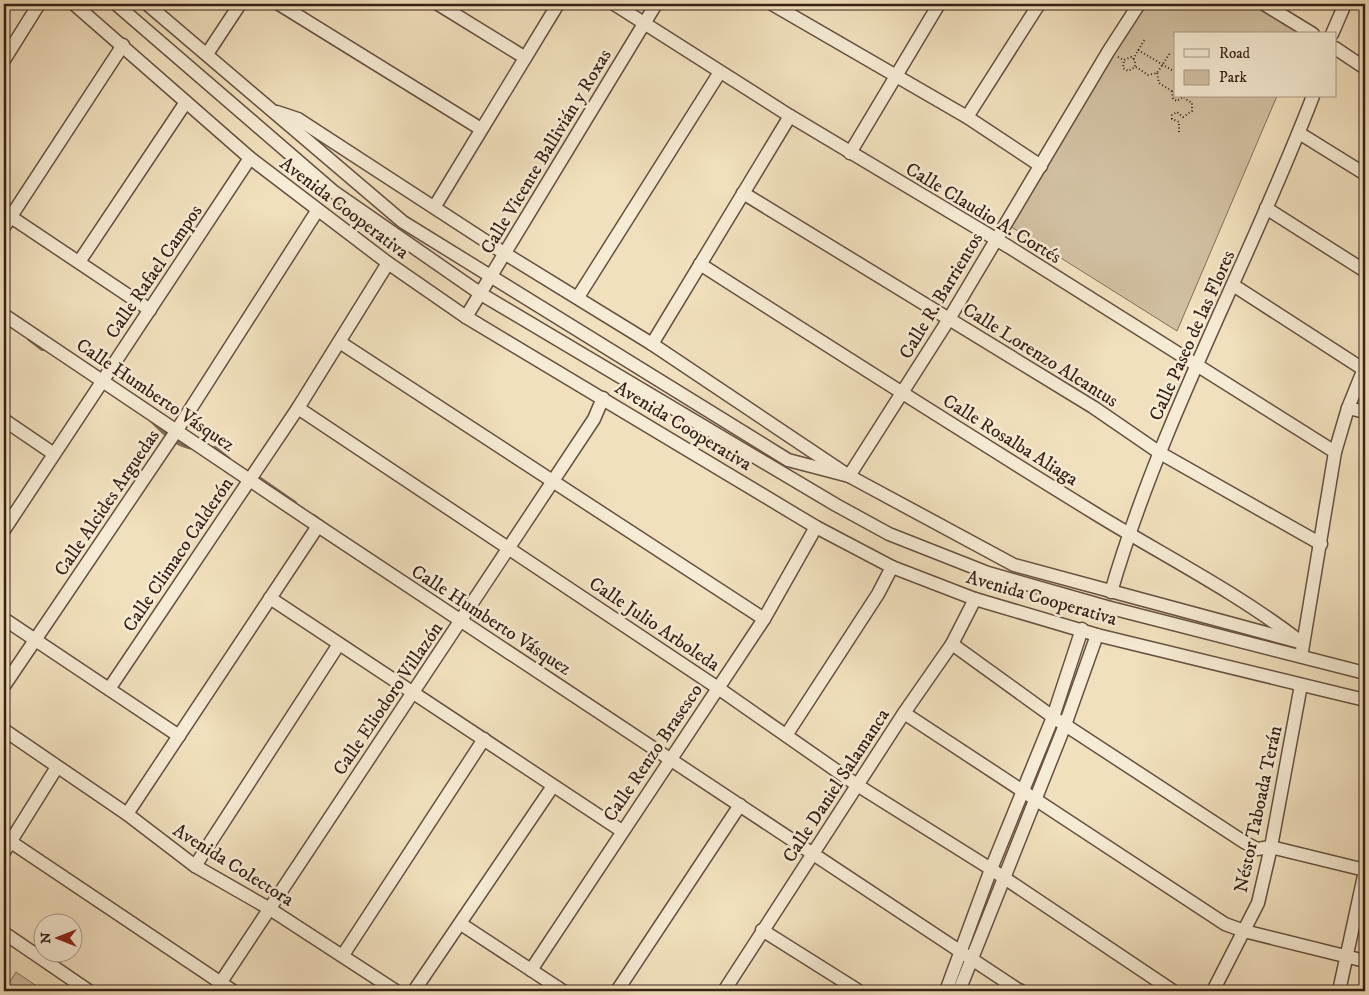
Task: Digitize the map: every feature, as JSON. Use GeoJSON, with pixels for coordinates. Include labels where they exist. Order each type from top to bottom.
{"type":"FeatureCollection","features":[{"type":"Feature","properties":{"kind":"street"},"geometry":{"type":"LineString","coordinates":[[4,60],[39,4]]}},
{"type":"Feature","properties":{"kind":"street","name":"Avenida Cooperativa"},"geometry":{"type":"LineString","coordinates":[[74,4],[250,158],[317,211],[388,263],[466,317],[816,527],[892,567],[975,599],[1082,629],[1096,635],[1365,700]]}},
{"type":"Feature","properties":{"kind":"street","name":"Avenida Cooperativa"},"geometry":{"type":"LineString","coordinates":[[116,4],[334,192],[481,294],[812,491],[889,534],[988,573],[1302,658],[1365,673]]}},
{"type":"Feature","properties":{"kind":"street"},"geometry":{"type":"LineString","coordinates":[[147,4],[404,222],[788,460],[849,476]]}},
{"type":"Feature","properties":{"kind":"street"},"geometry":{"type":"LineString","coordinates":[[207,54],[240,4]]}},
{"type":"Feature","properties":{"kind":"street"},"geometry":{"type":"LineString","coordinates":[[279,4],[481,129]]}},
{"type":"Feature","properties":{"kind":"street"},"geometry":{"type":"LineString","coordinates":[[438,4],[524,57]]}},
{"type":"Feature","properties":{"kind":"street"},"geometry":{"type":"LineString","coordinates":[[435,206],[558,4]]}},
{"type":"Feature","properties":{"kind":"street","name":"Calle Claudio A. Cortés"},"geometry":{"type":"LineString","coordinates":[[614,4],[790,116],[995,241],[1009,247],[1335,452]]}},
{"type":"Feature","properties":{"kind":"street","name":"Calle Vicente Ballivián y Roxas"},"geometry":{"type":"LineString","coordinates":[[466,317],[656,4]]}},
{"type":"Feature","properties":{"kind":"street"},"geometry":{"type":"LineString","coordinates":[[772,4],[967,117],[1041,166]]}},
{"type":"Feature","properties":{"kind":"street"},"geometry":{"type":"LineString","coordinates":[[850,153],[938,4]]}},
{"type":"Feature","properties":{"kind":"street"},"geometry":{"type":"LineString","coordinates":[[967,117],[1039,4]]}},
{"type":"Feature","properties":{"kind":"street","name":"Calle R. Barrientos"},"geometry":{"type":"LineString","coordinates":[[849,476],[950,319],[1108,52],[1140,4]]}},
{"type":"Feature","properties":{"kind":"street"},"geometry":{"type":"LineString","coordinates":[[1264,4],[1310,32]]}},
{"type":"Feature","properties":{"kind":"street"},"geometry":{"type":"LineString","coordinates":[[1333,32],[1345,4]]}},
{"type":"Feature","properties":{"kind":"street"},"geometry":{"type":"LineString","coordinates":[[123,45],[7,222],[79,262],[150,310]]}},
{"type":"Feature","properties":{"kind":"street"},"geometry":{"type":"LineString","coordinates":[[1336,49],[1365,68]]}},
{"type":"Feature","properties":{"kind":"street"},"geometry":{"type":"LineString","coordinates":[[578,297],[720,72]]}},
{"type":"Feature","properties":{"kind":"street","name":"Calle Paseo de las Flores"},"geometry":{"type":"LineString","coordinates":[[1111,592],[1128,534],[1160,452],[1299,133],[1312,98]]}},
{"type":"Feature","properties":{"kind":"street"},"geometry":{"type":"LineString","coordinates":[[79,262],[186,102]]}},
{"type":"Feature","properties":{"kind":"street"},"geometry":{"type":"LineString","coordinates":[[272,110],[298,119],[435,206],[504,253],[652,344],[849,476],[1014,565],[1303,643]]}},
{"type":"Feature","properties":{"kind":"street"},"geometry":{"type":"LineString","coordinates":[[652,344],[790,116]]}},
{"type":"Feature","properties":{"kind":"street"},"geometry":{"type":"LineString","coordinates":[[1299,133],[1365,174]]}},
{"type":"Feature","properties":{"kind":"street","name":"Calle Rafael Campos"},"geometry":{"type":"LineString","coordinates":[[4,530],[250,158]]}},
{"type":"Feature","properties":{"kind":"street","name":"Calle Lorenzo Alcantus"},"geometry":{"type":"LineString","coordinates":[[743,193],[1093,407],[1160,452],[1321,544]]}},
{"type":"Feature","properties":{"kind":"street"},"geometry":{"type":"LineString","coordinates":[[1266,208],[1365,271]]}},
{"type":"Feature","properties":{"kind":"street","name":"Calle Alcides Arguedas"},"geometry":{"type":"LineString","coordinates":[[4,686],[177,430],[317,211]]}},
{"type":"Feature","properties":{"kind":"street","name":"Calle Climaco Calderón"},"geometry":{"type":"LineString","coordinates":[[110,689],[298,408],[388,263]]}},
{"type":"Feature","properties":{"kind":"street","name":"Calle Rosalba Aliaga"},"geometry":{"type":"LineString","coordinates":[[700,264],[902,394],[1128,534],[1244,602],[1303,643]]}},
{"type":"Feature","properties":{"kind":"street"},"geometry":{"type":"LineString","coordinates":[[1233,285],[1364,367],[1348,408],[1335,452],[1302,658]]}},
{"type":"Feature","properties":{"kind":"street","name":"Calle Humberto Vásquez"},"geometry":{"type":"LineString","coordinates":[[4,315],[318,526],[1020,991]]}},
{"type":"Feature","properties":{"kind":"street"},"geometry":{"type":"LineString","coordinates":[[340,343],[764,619]]}},
{"type":"Feature","properties":{"kind":"street","name":"Calle Eliodoro Villazón"},"geometry":{"type":"LineString","coordinates":[[218,987],[594,419],[603,398]]}},
{"type":"Feature","properties":{"kind":"street","name":"Calle Julio Arboleda"},"geometry":{"type":"LineString","coordinates":[[298,408],[787,734],[857,785],[1002,878]]}},
{"type":"Feature","properties":{"kind":"street"},"geometry":{"type":"LineString","coordinates":[[1348,408],[1365,412]]}},
{"type":"Feature","properties":{"kind":"street"},"geometry":{"type":"LineString","coordinates":[[4,420],[54,454]]}},
{"type":"Feature","properties":{"kind":"street"},"geometry":{"type":"LineString","coordinates":[[127,814],[318,526]]}},
{"type":"Feature","properties":{"kind":"street","name":"Calle Renzo Brasesco"},"geometry":{"type":"LineString","coordinates":[[531,970],[764,619],[816,527]]}},
{"type":"Feature","properties":{"kind":"street"},"geometry":{"type":"LineString","coordinates":[[787,734],[878,594],[892,567]]}},
{"type":"Feature","properties":{"kind":"street"},"geometry":{"type":"LineString","coordinates":[[270,598],[622,831]]}},
{"type":"Feature","properties":{"kind":"street","name":"Calle Daniel Salamanca"},"geometry":{"type":"LineString","coordinates":[[724,991],[904,713],[952,644],[975,599]]}},
{"type":"Feature","properties":{"kind":"street"},"geometry":{"type":"LineString","coordinates":[[4,619],[179,736]]}},
{"type":"Feature","properties":{"kind":"street"},"geometry":{"type":"LineString","coordinates":[[959,991],[966,956],[991,870],[1053,717],[1082,629]]}},
{"type":"Feature","properties":{"kind":"street"},"geometry":{"type":"LineString","coordinates":[[946,991],[966,956],[1035,800],[1065,725],[1096,635]]}},
{"type":"Feature","properties":{"kind":"street"},"geometry":{"type":"LineString","coordinates":[[195,866],[339,644]]}},
{"type":"Feature","properties":{"kind":"street"},"geometry":{"type":"LineString","coordinates":[[952,644],[1053,717],[1244,842],[1257,849],[1272,847],[1365,870],[1339,991]]}},
{"type":"Feature","properties":{"kind":"street","name":"Néstor Taboada Terán"},"geometry":{"type":"LineString","coordinates":[[1213,991],[1258,902],[1272,847],[1301,684]]}},
{"type":"Feature","properties":{"kind":"street"},"geometry":{"type":"LineString","coordinates":[[904,713],[1225,924],[1244,931],[1365,960]]}},
{"type":"Feature","properties":{"kind":"street","name":"Avenida Colectora"},"geometry":{"type":"LineString","coordinates":[[4,730],[127,814],[195,866],[270,909],[396,991]]}},
{"type":"Feature","properties":{"kind":"street"},"geometry":{"type":"LineString","coordinates":[[343,955],[484,739]]}},
{"type":"Feature","properties":{"kind":"street"},"geometry":{"type":"LineString","coordinates":[[57,768],[7,847],[218,987],[233,991]]}},
{"type":"Feature","properties":{"kind":"street"},"geometry":{"type":"LineString","coordinates":[[414,991],[553,786]]}},
{"type":"Feature","properties":{"kind":"street"},"geometry":{"type":"LineString","coordinates":[[617,991],[740,805]]}},
{"type":"Feature","properties":{"kind":"street"},"geometry":{"type":"LineString","coordinates":[[1002,878],[1173,991]]}},
{"type":"Feature","properties":{"kind":"street"},"geometry":{"type":"LineString","coordinates":[[461,924],[563,991]]}},
{"type":"Feature","properties":{"kind":"street"},"geometry":{"type":"LineString","coordinates":[[762,930],[859,991]]}},
{"type":"Feature","properties":{"kind":"street"},"geometry":{"type":"LineString","coordinates":[[4,933],[89,991]]}},
{"type":"Feature","properties":{"kind":"path"},"geometry":{"type":"LineString","coordinates":[[1145,39],[1133,59],[1135,67],[1148,75],[1157,73],[1170,53]]}},
{"type":"Feature","properties":{"kind":"path"},"geometry":{"type":"LineString","coordinates":[[1138,50],[1174,71]]}},
{"type":"Feature","properties":{"kind":"path"},"geometry":{"type":"LineString","coordinates":[[1133,59],[1124,60],[1123,68],[1128,71],[1135,67]]}},
{"type":"Feature","properties":{"kind":"path"},"geometry":{"type":"LineString","coordinates":[[1157,73],[1159,83],[1172,91],[1172,99],[1177,101],[1182,98]]}},
{"type":"Feature","properties":{"kind":"path"},"geometry":{"type":"LineString","coordinates":[[1184,98],[1190,102]]}},
{"type":"Feature","properties":{"kind":"path"},"geometry":{"type":"LineString","coordinates":[[1179,132],[1179,122],[1172,119],[1172,114],[1177,112],[1183,116],[1192,111],[1192,103],[1184,98]]}},
{"type":"Feature","properties":{"kind":"green space"},"geometry":{"type":"Polygon","coordinates":[[[1137,4],[1266,4],[1301,32],[1174,32],[1174,98],[1276,98],[1177,331],[1002,221],[1137,4]]]}},
{"type":"Feature","properties":{"kind":"green space"},"geometry":{"type":"Polygon","coordinates":[[[16,972],[44,991],[4,991],[16,972]]]}},
{"type":"Feature","properties":{"kind":"waterway"},"geometry":{"type":"LineString","coordinates":[[29,339],[42,349],[48,349]]}},
{"type":"Feature","properties":{"kind":"waterway"},"geometry":{"type":"LineString","coordinates":[[152,421],[176,442],[195,448]]}},
{"type":"Feature","properties":{"kind":"waterway"},"geometry":{"type":"LineString","coordinates":[[209,448],[215,448],[229,459]]}},
{"type":"Feature","properties":{"kind":"waterway"},"geometry":{"type":"LineString","coordinates":[[256,476],[295,503]]}},
{"type":"Feature","properties":{"kind":"waterway"},"geometry":{"type":"LineString","coordinates":[[314,516],[334,531]]}},
{"type":"Feature","properties":{"kind":"waterway"},"geometry":{"type":"LineString","coordinates":[[1022,985],[1031,991]]}}]}
